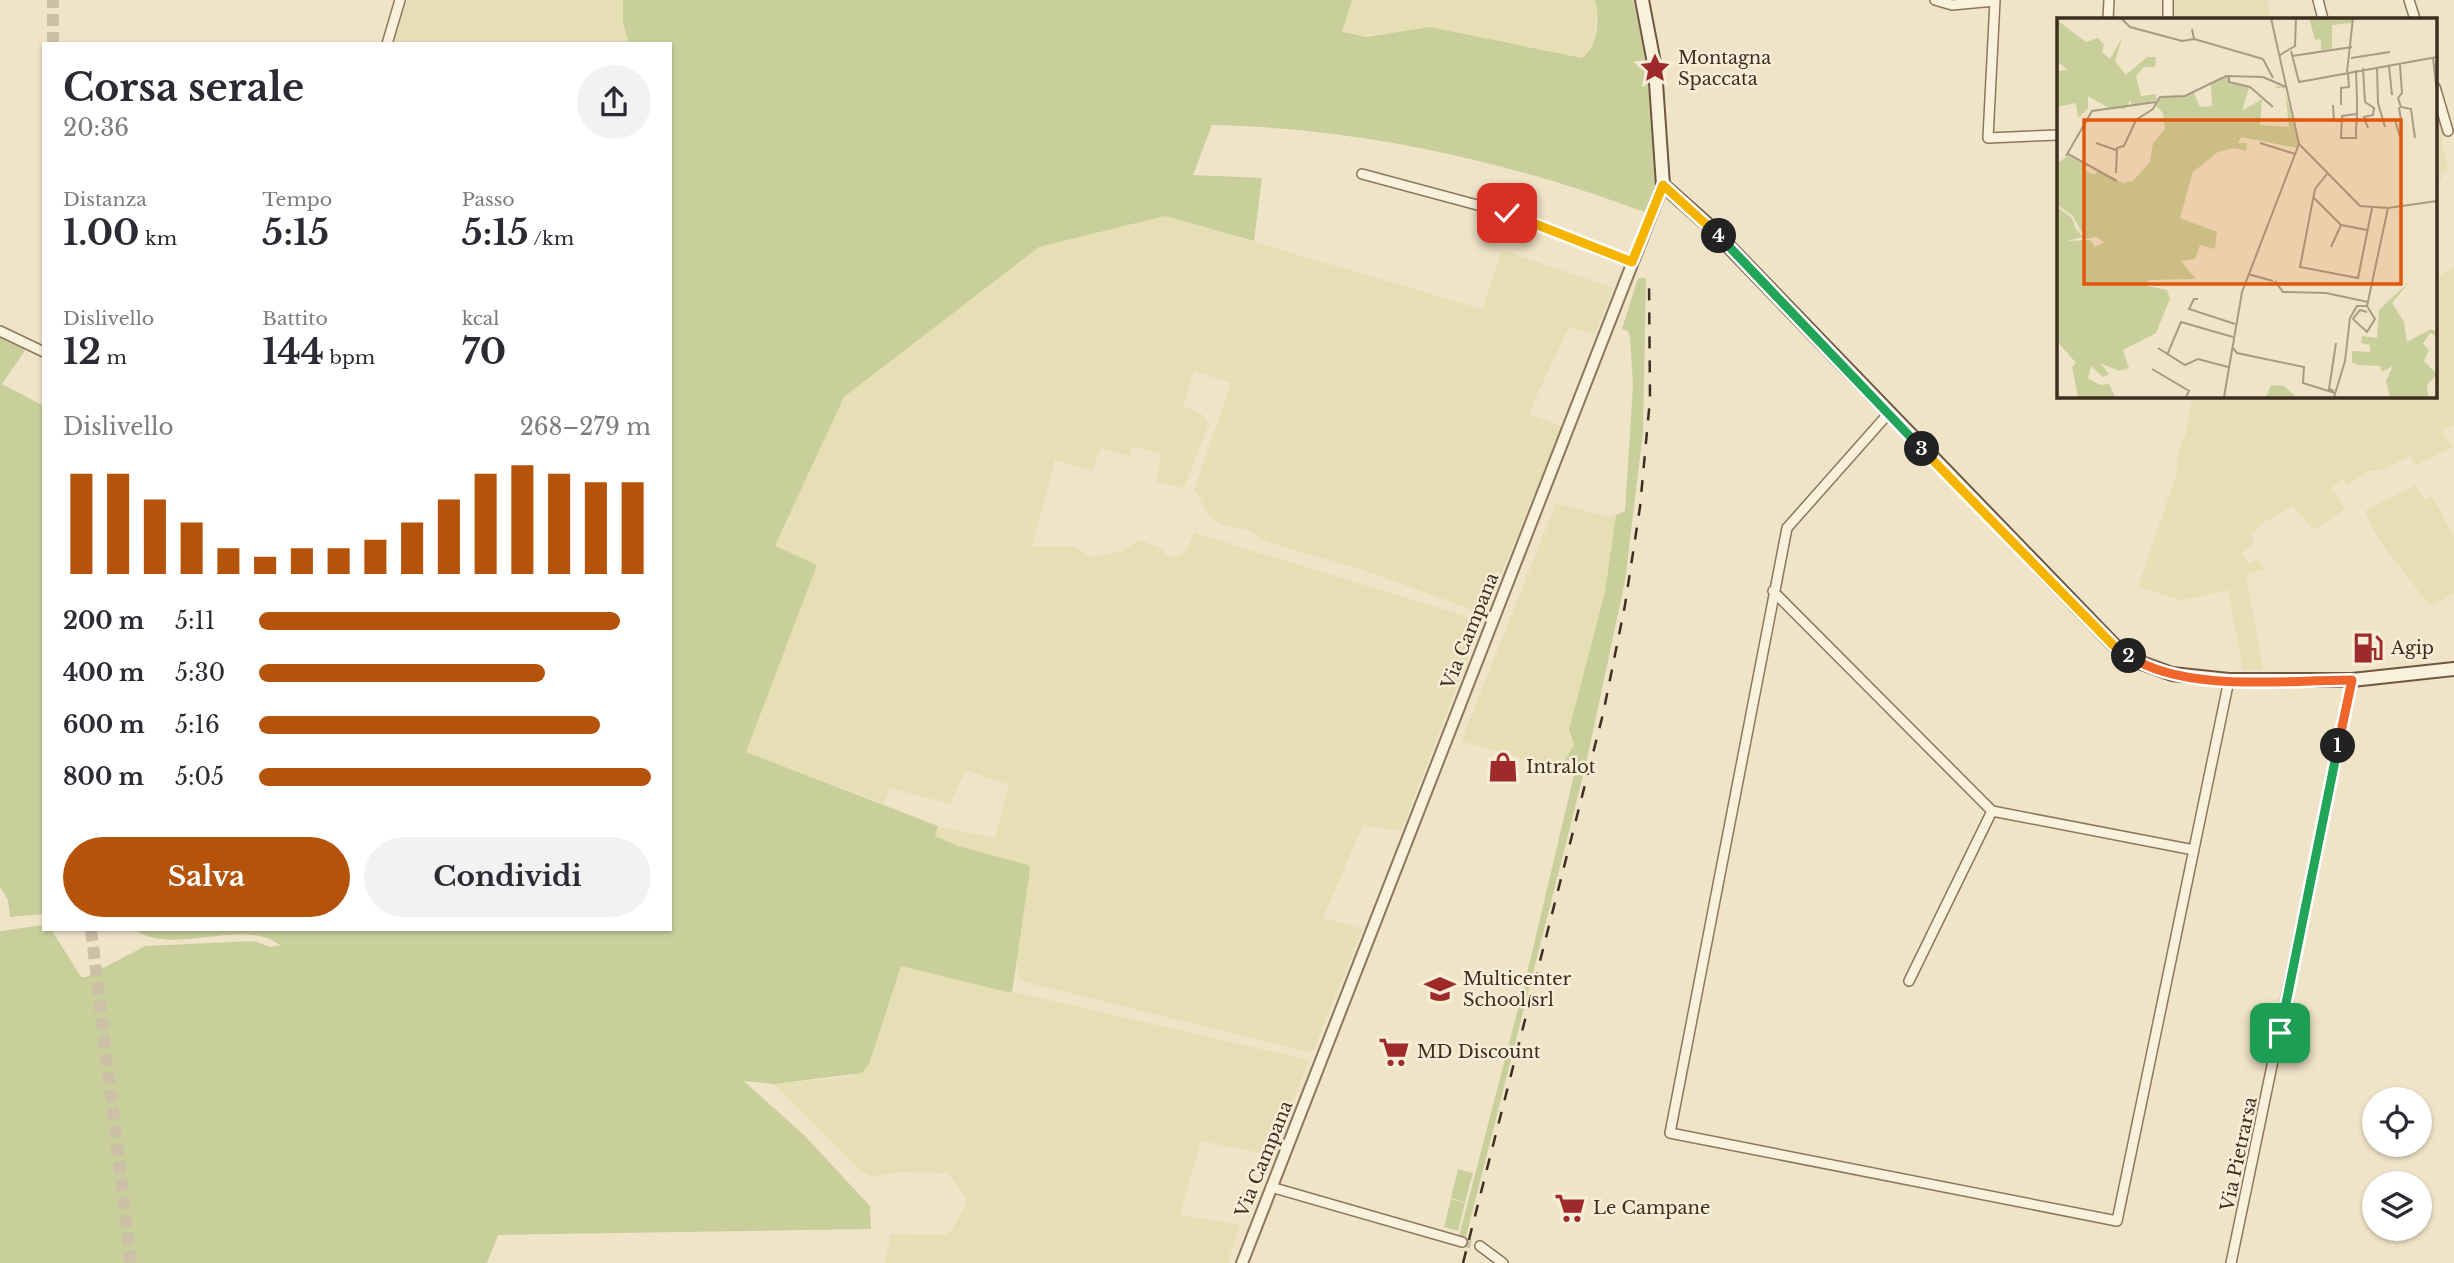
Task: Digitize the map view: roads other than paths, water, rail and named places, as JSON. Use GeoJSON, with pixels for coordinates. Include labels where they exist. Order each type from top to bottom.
{"type":"FeatureCollection","features":[{"type":"Feature","properties":{"kind":"main road","name":"Via Campana"},"geometry":{"type":"LineString","coordinates":[[1642,0],[1655,68],[1663,185]]}},
{"type":"Feature","properties":{"kind":"main road"},"geometry":{"type":"LineString","coordinates":[[1663,185],[1708,225],[2116,648],[2139,663],[2172,674],[2229,680],[2352,680],[2454,669]]}},
{"type":"Feature","properties":{"kind":"street"},"geometry":{"type":"LineString","coordinates":[[388,42],[400,0]]}},
{"type":"Feature","properties":{"kind":"street"},"geometry":{"type":"LineString","coordinates":[[1935,0],[1952,5],[1995,0],[1988,138],[2057,135]]}},
{"type":"Feature","properties":{"kind":"street"},"geometry":{"type":"LineString","coordinates":[[2108,18],[2109,0]]}},
{"type":"Feature","properties":{"kind":"street"},"geometry":{"type":"LineString","coordinates":[[2168,0],[2168,18]]}},
{"type":"Feature","properties":{"kind":"street"},"geometry":{"type":"LineString","coordinates":[[2318,0],[2323,18]]}},
{"type":"Feature","properties":{"kind":"street"},"geometry":{"type":"LineString","coordinates":[[2409,0],[2415,18]]}},
{"type":"Feature","properties":{"kind":"street"},"geometry":{"type":"LineString","coordinates":[[2436,90],[2448,131]]}},
{"type":"Feature","properties":{"kind":"street"},"geometry":{"type":"LineString","coordinates":[[1362,174],[1507,213],[1632,262]]}},
{"type":"Feature","properties":{"kind":"street","name":"Via Campana"},"geometry":{"type":"LineString","coordinates":[[1241,1263],[1663,185]]}},
{"type":"Feature","properties":{"kind":"street"},"geometry":{"type":"LineString","coordinates":[[0,331],[42,351]]}},
{"type":"Feature","properties":{"kind":"street"},"geometry":{"type":"LineString","coordinates":[[1888,414],[1787,528],[1670,1133],[2117,1221],[2229,680]]}},
{"type":"Feature","properties":{"kind":"street"},"geometry":{"type":"LineString","coordinates":[[1773,591],[1992,811],[2194,850]]}},
{"type":"Feature","properties":{"kind":"street","name":"Via Pietrarsa"},"geometry":{"type":"LineString","coordinates":[[2231,1263],[2352,680]]}},
{"type":"Feature","properties":{"kind":"street"},"geometry":{"type":"LineString","coordinates":[[1909,981],[1992,811]]}},
{"type":"Feature","properties":{"kind":"street"},"geometry":{"type":"LineString","coordinates":[[1271,1187],[1462,1242]]}},
{"type":"Feature","properties":{"kind":"street"},"geometry":{"type":"LineString","coordinates":[[1480,1246],[1503,1263]]}},
{"type":"Feature","properties":{"kind":"tunnel"},"geometry":{"type":"LineString","coordinates":[[53,0],[53,42]]}},
{"type":"Feature","properties":{"kind":"tunnel"},"geometry":{"type":"LineString","coordinates":[[91,931],[131,1263]]}},
{"type":"Feature","properties":{"kind":"tunnel"},"geometry":{"type":"LineString","coordinates":[[1462,1242],[1480,1246]]}},
{"type":"Feature","properties":{"kind":"railway"},"geometry":{"type":"LineString","coordinates":[[1463,1263],[1603,714],[1625,605],[1640,507],[1650,399],[1649,280]]}},
{"type":"Feature","properties":{"kind":"place","name":"Montagna Spaccata"},"geometry":{"type":"Point","coordinates":[1655,68]}},
{"type":"Feature","properties":{"kind":"place","name":"Agip"},"geometry":{"type":"Point","coordinates":[2368,648]}},
{"type":"Feature","properties":{"kind":"place","name":"Intralot"},"geometry":{"type":"Point","coordinates":[1503,767]}},
{"type":"Feature","properties":{"kind":"place","name":"Multicenter School srl"},"geometry":{"type":"Point","coordinates":[1440,989]}},
{"type":"Feature","properties":{"kind":"place","name":"MD Discount"},"geometry":{"type":"Point","coordinates":[1394,1052]}},
{"type":"Feature","properties":{"kind":"place","name":"Le Campane"},"geometry":{"type":"Point","coordinates":[1570,1208]}}]}
